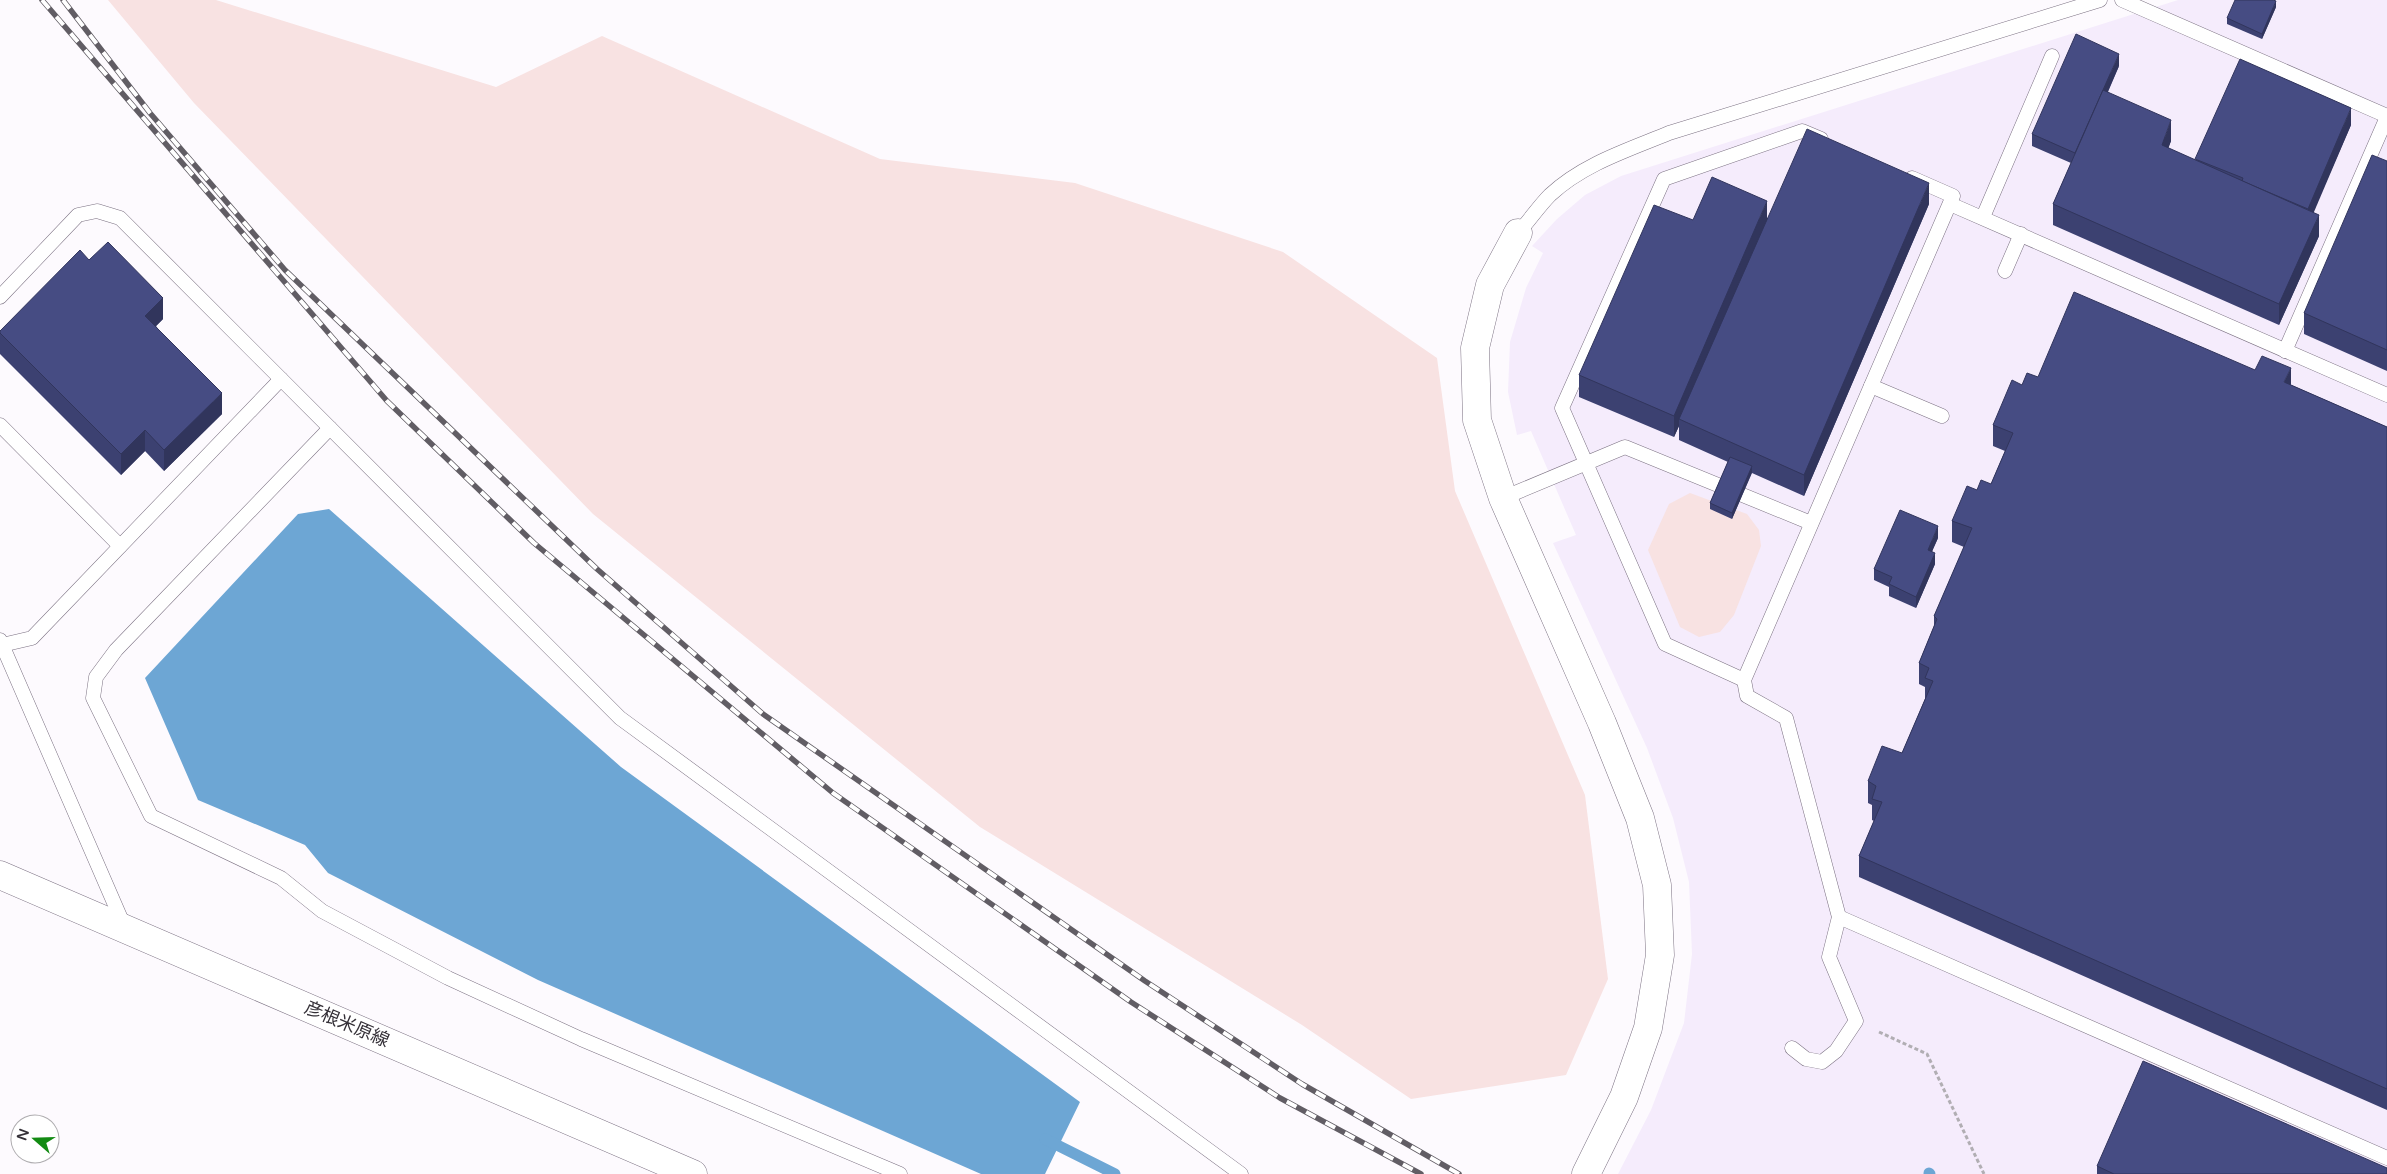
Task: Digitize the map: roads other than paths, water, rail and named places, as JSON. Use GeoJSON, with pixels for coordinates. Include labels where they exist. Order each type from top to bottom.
{"type":"FeatureCollection","features":[{"type":"Feature","properties":{"kind":"street"},"geometry":{"type":"LineString","coordinates":[[1518,233],[1490,285],[1475,348],[1477,420],[1503,498],[1640,818],[1658,885],[1660,955],[1648,1028],[1624,1097],[1586,1174]]}},
{"type":"Feature","properties":{"kind":"street","name":"彦根米原線"},"geometry":{"type":"LineString","coordinates":[[0,875],[693,1174]]}},
{"type":"Feature","properties":{"kind":"lane"},"geometry":{"type":"LineString","coordinates":[[1518,233],[1550,195],[1579,174],[1615,155],[1651,141],[2100,0]]}},
{"type":"Feature","properties":{"kind":"lane"},"geometry":{"type":"LineString","coordinates":[[2122,0],[2387,117],[2285,351]]}},
{"type":"Feature","properties":{"kind":"lane"},"geometry":{"type":"LineString","coordinates":[[1983,217],[2052,56]]}},
{"type":"Feature","properties":{"kind":"lane"},"geometry":{"type":"LineString","coordinates":[[1744,680],[1665,644],[1562,408],[1664,179],[1802,131],[1838,146]]}},
{"type":"Feature","properties":{"kind":"lane"},"geometry":{"type":"LineString","coordinates":[[1792,1048],[1806,1059],[1822,1062],[1836,1051],[1856,1021],[1829,957],[1839,917],[1786,718],[1747,696],[1744,680],[1953,196],[1900,173]]}},
{"type":"Feature","properties":{"kind":"lane"},"geometry":{"type":"LineString","coordinates":[[1950,204],[2387,395]]}},
{"type":"Feature","properties":{"kind":"lane"},"geometry":{"type":"LineString","coordinates":[[0,297],[78,215],[97,211],[120,218],[620,718],[1241,1174]]}},
{"type":"Feature","properties":{"kind":"lane"},"geometry":{"type":"LineString","coordinates":[[2005,270],[2021,234]]}},
{"type":"Feature","properties":{"kind":"lane"},"geometry":{"type":"LineString","coordinates":[[126,929],[1,643],[32,638],[281,379]]}},
{"type":"Feature","properties":{"kind":"lane"},"geometry":{"type":"LineString","coordinates":[[1870,386],[1942,416]]}},
{"type":"Feature","properties":{"kind":"lane"},"geometry":{"type":"LineString","coordinates":[[0,424],[120,546]]}},
{"type":"Feature","properties":{"kind":"lane"},"geometry":{"type":"LineString","coordinates":[[330,428],[116,650],[96,677],[93,698],[151,816],[282,878],[322,911],[448,978],[582,1039],[900,1174]]}},
{"type":"Feature","properties":{"kind":"lane"},"geometry":{"type":"LineString","coordinates":[[1503,498],[1625,447],[1811,523]]}},
{"type":"Feature","properties":{"kind":"lane"},"geometry":{"type":"LineString","coordinates":[[1839,917],[2146,1057],[2387,1158]]}},
{"type":"Feature","properties":{"kind":"water"},"geometry":{"type":"Polygon","coordinates":[[[329,509],[621,767],[1080,1102],[1045,1174],[981,1174],[538,980],[328,873],[305,845],[198,800],[145,678],[298,514],[329,509]]]}},
{"type":"Feature","properties":{"kind":"waterway"},"geometry":{"type":"LineString","coordinates":[[1045,1139],[1115,1174]]}},
{"type":"Feature","properties":{"kind":"railway"},"geometry":{"type":"LineString","coordinates":[[42,0],[387,401],[534,543],[833,793],[1131,1002],[1280,1098],[1421,1174]]}},
{"type":"Feature","properties":{"kind":"railway"},"geometry":{"type":"LineString","coordinates":[[63,0],[150,113],[285,270],[597,569],[763,714],[1145,981],[1302,1084],[1459,1174]]}}]}
